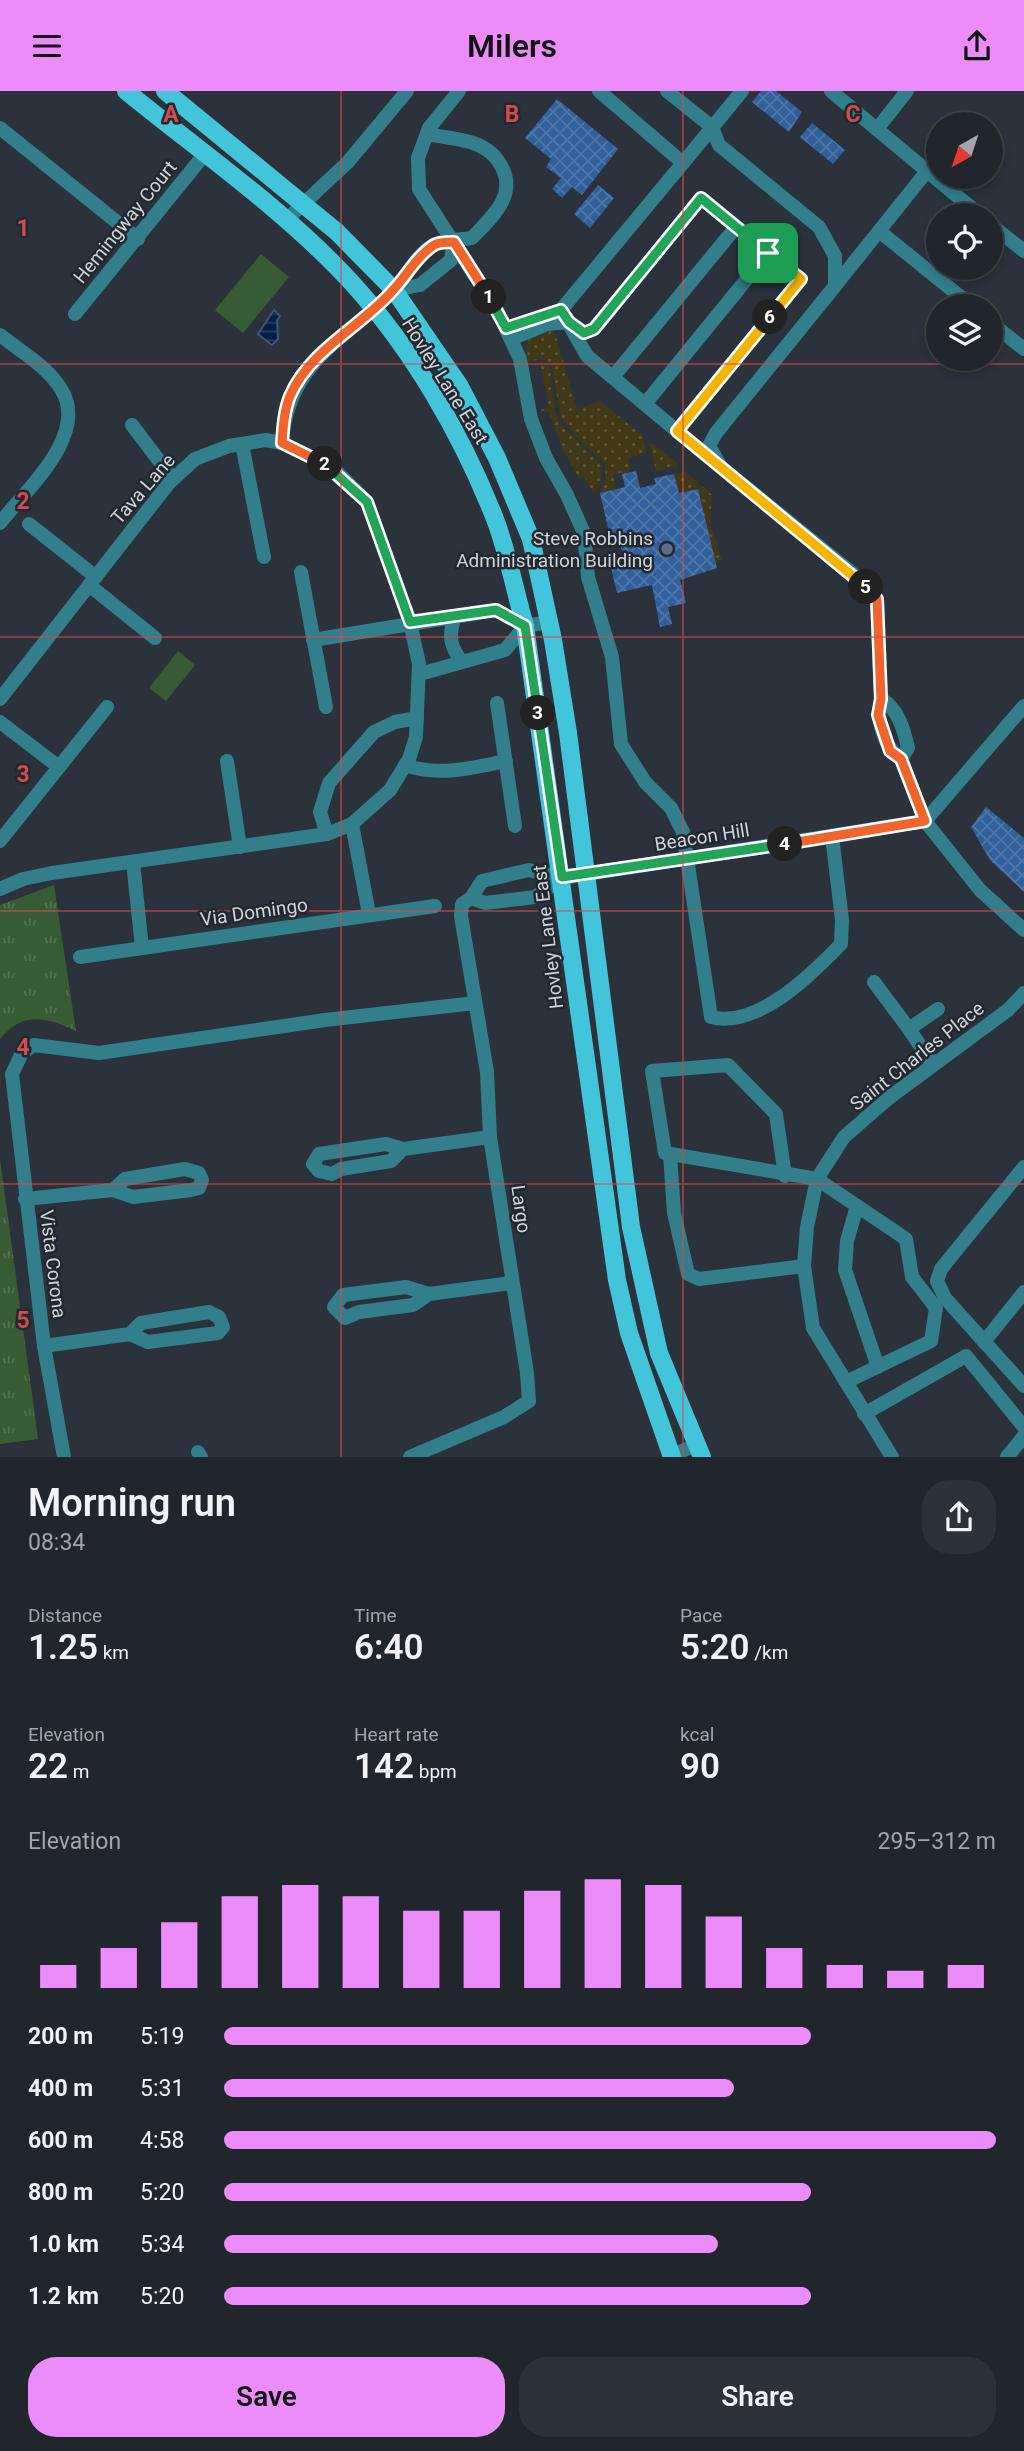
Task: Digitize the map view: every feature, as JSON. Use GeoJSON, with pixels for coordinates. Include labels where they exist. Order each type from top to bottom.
{"type":"FeatureCollection","features":[{"type":"Feature","properties":{"kind":"main road","name":"Hovley Lane East"},"geometry":{"type":"LineString","coordinates":[[126,91],[308,239],[373,308],[412,361],[466,453],[496,521],[525,626],[617,1280],[637,1358],[670,1457]]}},
{"type":"Feature","properties":{"kind":"main road","name":"Hovley Lane East"},"geometry":{"type":"LineString","coordinates":[[165,91],[337,232],[394,290],[458,385],[497,458],[531,539],[549,622],[568,733],[584,876],[631,1227],[659,1353],[698,1451]]}},
{"type":"Feature","properties":{"kind":"street"},"geometry":{"type":"LineString","coordinates":[[285,221],[348,162],[407,91]]}},
{"type":"Feature","properties":{"kind":"street"},"geometry":{"type":"LineString","coordinates":[[459,91],[427,134],[418,157],[419,189],[454,242],[520,359],[531,419],[546,458],[568,495],[584,533],[589,577],[612,657],[621,744],[645,782],[671,808],[683,832],[711,1017],[723,1020],[753,1016],[817,968],[841,944],[842,920],[832,836]]}},
{"type":"Feature","properties":{"kind":"street"},"geometry":{"type":"LineString","coordinates":[[599,91],[683,163]]}},
{"type":"Feature","properties":{"kind":"street"},"geometry":{"type":"LineString","coordinates":[[667,91],[712,127],[719,145],[820,227],[835,256],[835,286]]}},
{"type":"Feature","properties":{"kind":"street"},"geometry":{"type":"LineString","coordinates":[[831,91],[926,170]]}},
{"type":"Feature","properties":{"kind":"street"},"geometry":{"type":"LineString","coordinates":[[877,129],[907,91]]}},
{"type":"Feature","properties":{"kind":"street"},"geometry":{"type":"LineString","coordinates":[[508,334],[547,324],[565,316],[643,211],[740,92]]}},
{"type":"Feature","properties":{"kind":"street"},"geometry":{"type":"LineString","coordinates":[[0,128],[138,239]]}},
{"type":"Feature","properties":{"kind":"street"},"geometry":{"type":"LineString","coordinates":[[282,443],[290,395],[307,370],[394,290],[407,272],[435,244],[472,238],[499,208],[506,193],[505,174],[500,162],[484,147],[427,134]]}},
{"type":"Feature","properties":{"kind":"street","name":"Hemingway Court"},"geometry":{"type":"LineString","coordinates":[[75,314],[204,155]]}},
{"type":"Feature","properties":{"kind":"street"},"geometry":{"type":"LineString","coordinates":[[721,467],[709,446],[716,433],[926,172]]}},
{"type":"Feature","properties":{"kind":"street"},"geometry":{"type":"LineString","coordinates":[[949,189],[966,203]]}},
{"type":"Feature","properties":{"kind":"street"},"geometry":{"type":"LineString","coordinates":[[565,316],[584,333],[594,329],[701,198],[801,279],[677,431]]}},
{"type":"Feature","properties":{"kind":"street"},"geometry":{"type":"LineString","coordinates":[[613,377],[736,227]]}},
{"type":"Feature","properties":{"kind":"street"},"geometry":{"type":"LineString","coordinates":[[879,231],[957,294]]}},
{"type":"Feature","properties":{"kind":"street"},"geometry":{"type":"LineString","coordinates":[[1003,234],[1024,251]]}},
{"type":"Feature","properties":{"kind":"street"},"geometry":{"type":"LineString","coordinates":[[394,290],[420,285],[451,260],[454,242]]}},
{"type":"Feature","properties":{"kind":"street"},"geometry":{"type":"LineString","coordinates":[[645,404],[768,253]]}},
{"type":"Feature","properties":{"kind":"street"},"geometry":{"type":"LineString","coordinates":[[565,316],[587,356],[852,573],[877,599],[881,699],[878,715],[890,751],[901,759],[925,821],[980,890],[1024,930]]}},
{"type":"Feature","properties":{"kind":"street"},"geometry":{"type":"LineString","coordinates":[[1003,332],[1024,349]]}},
{"type":"Feature","properties":{"kind":"street"},"geometry":{"type":"LineString","coordinates":[[0,335],[51,376],[68,404],[69,415],[61,447],[0,523]]}},
{"type":"Feature","properties":{"kind":"street"},"geometry":{"type":"LineString","coordinates":[[132,425],[173,479]]}},
{"type":"Feature","properties":{"kind":"street","name":"Tava Lane"},"geometry":{"type":"LineString","coordinates":[[0,889],[23,879],[51,873],[327,834],[352,824],[390,790],[405,765],[416,737],[420,674],[410,622],[367,502],[332,467],[282,443],[266,440],[242,444],[195,459],[173,479],[2,694]]}},
{"type":"Feature","properties":{"kind":"street"},"geometry":{"type":"LineString","coordinates":[[242,444],[264,557]]}},
{"type":"Feature","properties":{"kind":"street"},"geometry":{"type":"LineString","coordinates":[[29,524],[155,638]]}},
{"type":"Feature","properties":{"kind":"street"},"geometry":{"type":"LineString","coordinates":[[301,572],[326,707]]}},
{"type":"Feature","properties":{"kind":"street"},"geometry":{"type":"LineString","coordinates":[[313,640],[496,610],[525,626],[549,622]]}},
{"type":"Feature","properties":{"kind":"street"},"geometry":{"type":"LineString","coordinates":[[455,616],[450,638],[462,662]]}},
{"type":"Feature","properties":{"kind":"street"},"geometry":{"type":"LineString","coordinates":[[420,674],[505,650],[525,626]]}},
{"type":"Feature","properties":{"kind":"street"},"geometry":{"type":"LineString","coordinates":[[497,703],[515,826]]}},
{"type":"Feature","properties":{"kind":"street"},"geometry":{"type":"LineString","coordinates":[[925,821],[1024,706]]}},
{"type":"Feature","properties":{"kind":"street"},"geometry":{"type":"LineString","coordinates":[[0,841],[107,707]]}},
{"type":"Feature","properties":{"kind":"street"},"geometry":{"type":"LineString","coordinates":[[327,834],[320,812],[329,783],[374,731],[395,722],[417,718]]}},
{"type":"Feature","properties":{"kind":"street"},"geometry":{"type":"LineString","coordinates":[[0,722],[59,767]]}},
{"type":"Feature","properties":{"kind":"street"},"geometry":{"type":"LineString","coordinates":[[227,761],[240,847]]}},
{"type":"Feature","properties":{"kind":"street"},"geometry":{"type":"LineString","coordinates":[[405,765],[421,771],[447,772],[506,761]]}},
{"type":"Feature","properties":{"kind":"street","name":"Beacon Hill"},"geometry":{"type":"LineString","coordinates":[[584,876],[925,821]]}},
{"type":"Feature","properties":{"kind":"street"},"geometry":{"type":"LineString","coordinates":[[352,824],[369,914]]}},
{"type":"Feature","properties":{"kind":"street"},"geometry":{"type":"LineString","coordinates":[[133,862],[142,948]]}},
{"type":"Feature","properties":{"kind":"street"},"geometry":{"type":"LineString","coordinates":[[562,877],[535,897],[485,903],[471,898],[482,881],[529,870],[562,877],[584,876]]}},
{"type":"Feature","properties":{"kind":"street","name":"Largo"},"geometry":{"type":"LineString","coordinates":[[410,1457],[504,1417],[529,1401],[527,1373],[490,1137],[486,1072],[461,916],[461,904],[471,898]]}},
{"type":"Feature","properties":{"kind":"street","name":"Via Domingo"},"geometry":{"type":"LineString","coordinates":[[80,957],[435,906]]}},
{"type":"Feature","properties":{"kind":"street"},"geometry":{"type":"LineString","coordinates":[[874,982],[933,1065]]}},
{"type":"Feature","properties":{"kind":"street","name":"Saint Charles Place"},"geometry":{"type":"LineString","coordinates":[[892,1457],[813,1328],[804,1266],[807,1227],[817,1179],[844,1137],[890,1097],[1008,1010],[1024,993]]}},
{"type":"Feature","properties":{"kind":"street","name":"Vista Corona"},"geometry":{"type":"LineString","coordinates":[[64,1457],[44,1346],[12,1074],[27,1048],[44,1044],[99,1053],[325,1020],[475,1003]]}},
{"type":"Feature","properties":{"kind":"street"},"geometry":{"type":"LineString","coordinates":[[909,1029],[938,1009]]}},
{"type":"Feature","properties":{"kind":"street"},"geometry":{"type":"LineString","coordinates":[[785,1176],[776,1114],[728,1065],[652,1071],[665,1153],[785,1176],[817,1179],[906,1239],[912,1277],[936,1308],[931,1341],[846,1382]]}},
{"type":"Feature","properties":{"kind":"street"},"geometry":{"type":"LineString","coordinates":[[403,1149],[391,1161],[341,1169],[332,1174],[319,1171],[313,1164],[319,1154],[334,1151],[386,1144],[403,1149],[490,1137]]}},
{"type":"Feature","properties":{"kind":"street"},"geometry":{"type":"LineString","coordinates":[[670,1154],[674,1213],[688,1274],[699,1279],[804,1266]]}},
{"type":"Feature","properties":{"kind":"street"},"geometry":{"type":"LineString","coordinates":[[1023,1383],[945,1298],[937,1275],[1024,1167]]}},
{"type":"Feature","properties":{"kind":"street"},"geometry":{"type":"LineString","coordinates":[[25,1199],[113,1190],[132,1197],[196,1189],[202,1180],[194,1170],[185,1168],[125,1179],[113,1190]]}},
{"type":"Feature","properties":{"kind":"street"},"geometry":{"type":"LineString","coordinates":[[857,1206],[846,1241],[845,1270],[878,1367]]}},
{"type":"Feature","properties":{"kind":"street"},"geometry":{"type":"LineString","coordinates":[[429,1294],[413,1305],[359,1312],[345,1318],[334,1307],[343,1295],[406,1287],[429,1294],[511,1283]]}},
{"type":"Feature","properties":{"kind":"street"},"geometry":{"type":"LineString","coordinates":[[984,1342],[1024,1292]]}},
{"type":"Feature","properties":{"kind":"street"},"geometry":{"type":"LineString","coordinates":[[44,1346],[130,1334],[148,1342],[218,1333],[223,1327],[219,1317],[209,1312],[141,1324],[130,1334]]}},
{"type":"Feature","properties":{"kind":"street"},"geometry":{"type":"LineString","coordinates":[[864,1414],[966,1356],[1024,1427]]}},
{"type":"Feature","properties":{"kind":"street"},"geometry":{"type":"LineString","coordinates":[[1007,1457],[1024,1436]]}},
{"type":"Feature","properties":{"kind":"street"},"geometry":{"type":"LineString","coordinates":[[670,1457],[698,1451]]}},
{"type":"Feature","properties":{"kind":"green space"},"geometry":{"type":"Polygon","coordinates":[[[261,254],[289,277],[243,333],[215,310],[261,254]]]}},
{"type":"Feature","properties":{"kind":"green space"},"geometry":{"type":"Polygon","coordinates":[[[178,651],[195,665],[166,701],[149,688],[178,651]]]}},
{"type":"Feature","properties":{"kind":"green space"},"geometry":{"type":"Polygon","coordinates":[[[54,885],[76,1031],[55,1022],[35,1019],[17,1024],[0,1039],[0,905],[54,885]]]}},
{"type":"Feature","properties":{"kind":"green space"},"geometry":{"type":"Polygon","coordinates":[[[0,1159],[38,1439],[0,1444],[0,1159]]]}},
{"type":"Feature","properties":{"kind":"sand"},"geometry":{"type":"Polygon","coordinates":[[[554,329],[577,409],[600,401],[642,435],[647,453],[628,458],[630,471],[613,475],[616,489],[600,493],[606,480],[605,464],[579,440],[561,418],[551,363],[541,359],[528,362],[526,348],[529,339],[554,329]]]}},
{"type":"Feature","properties":{"kind":"sand"},"geometry":{"type":"Polygon","coordinates":[[[543,362],[550,368],[555,411],[562,425],[602,466],[601,483],[594,494],[584,477],[579,479],[563,450],[549,412],[539,411],[549,406],[540,363],[543,362]]]}},
{"type":"Feature","properties":{"kind":"sand"},"geometry":{"type":"Polygon","coordinates":[[[652,443],[677,463],[677,467],[656,471],[649,444],[652,443]]]}},
{"type":"Feature","properties":{"kind":"sand"},"geometry":{"type":"Polygon","coordinates":[[[685,471],[712,495],[710,523],[722,561],[715,563],[698,489],[679,493],[674,475],[667,476],[685,471]]]}},
{"type":"Feature","properties":{"kind":"water"},"geometry":{"type":"Polygon","coordinates":[[[274,310],[280,316],[277,320],[278,339],[272,345],[258,334],[274,310]]]}},
{"type":"Feature","properties":{"kind":"building"},"geometry":{"type":"Polygon","coordinates":[[[761,91],[776,91],[802,112],[789,132],[752,102],[761,91]]]}},
{"type":"Feature","properties":{"kind":"building"},"geometry":{"type":"Polygon","coordinates":[[[557,99],[618,149],[582,195],[572,187],[562,198],[552,189],[561,178],[546,167],[551,159],[525,138],[557,99]]]}},
{"type":"Feature","properties":{"kind":"building"},"geometry":{"type":"Polygon","coordinates":[[[812,123],[845,150],[833,164],[800,137],[812,123]]]}},
{"type":"Feature","properties":{"kind":"building"},"geometry":{"type":"Polygon","coordinates":[[[598,185],[614,198],[590,228],[574,214],[598,185]]]}},
{"type":"Feature","properties":{"kind":"building","name":"Steve Robbins Administration Building"},"geometry":{"type":"Polygon","coordinates":[[[636,471],[640,488],[656,484],[654,478],[674,474],[679,493],[698,489],[717,568],[680,580],[686,603],[668,607],[672,624],[660,627],[652,585],[617,593],[610,563],[624,560],[619,539],[611,541],[600,493],[625,487],[622,474],[636,471]]]}},
{"type":"Feature","properties":{"kind":"building"},"geometry":{"type":"Polygon","coordinates":[[[986,807],[1024,838],[1024,892],[990,860],[971,827],[986,807]]]}},
{"type":"Feature","properties":{"kind":"place","name":"Steve Robbins Administration Building"},"geometry":{"type":"Point","coordinates":[667,549]}},
{"type":"Feature","properties":{"kind":"route"},"geometry":{"type":"LineString","coordinates":[[701,198],[768,253],[801,279],[677,431],[852,573],[877,599],[881,699],[878,715],[890,751],[901,759],[925,821],[606,873],[562,877],[525,626],[496,610],[410,622],[367,502],[332,467],[282,443],[290,395],[307,370],[335,341],[394,290],[407,272],[435,244],[454,242],[506,328],[561,310],[569,322],[584,333],[594,329],[701,198]]}}]}
